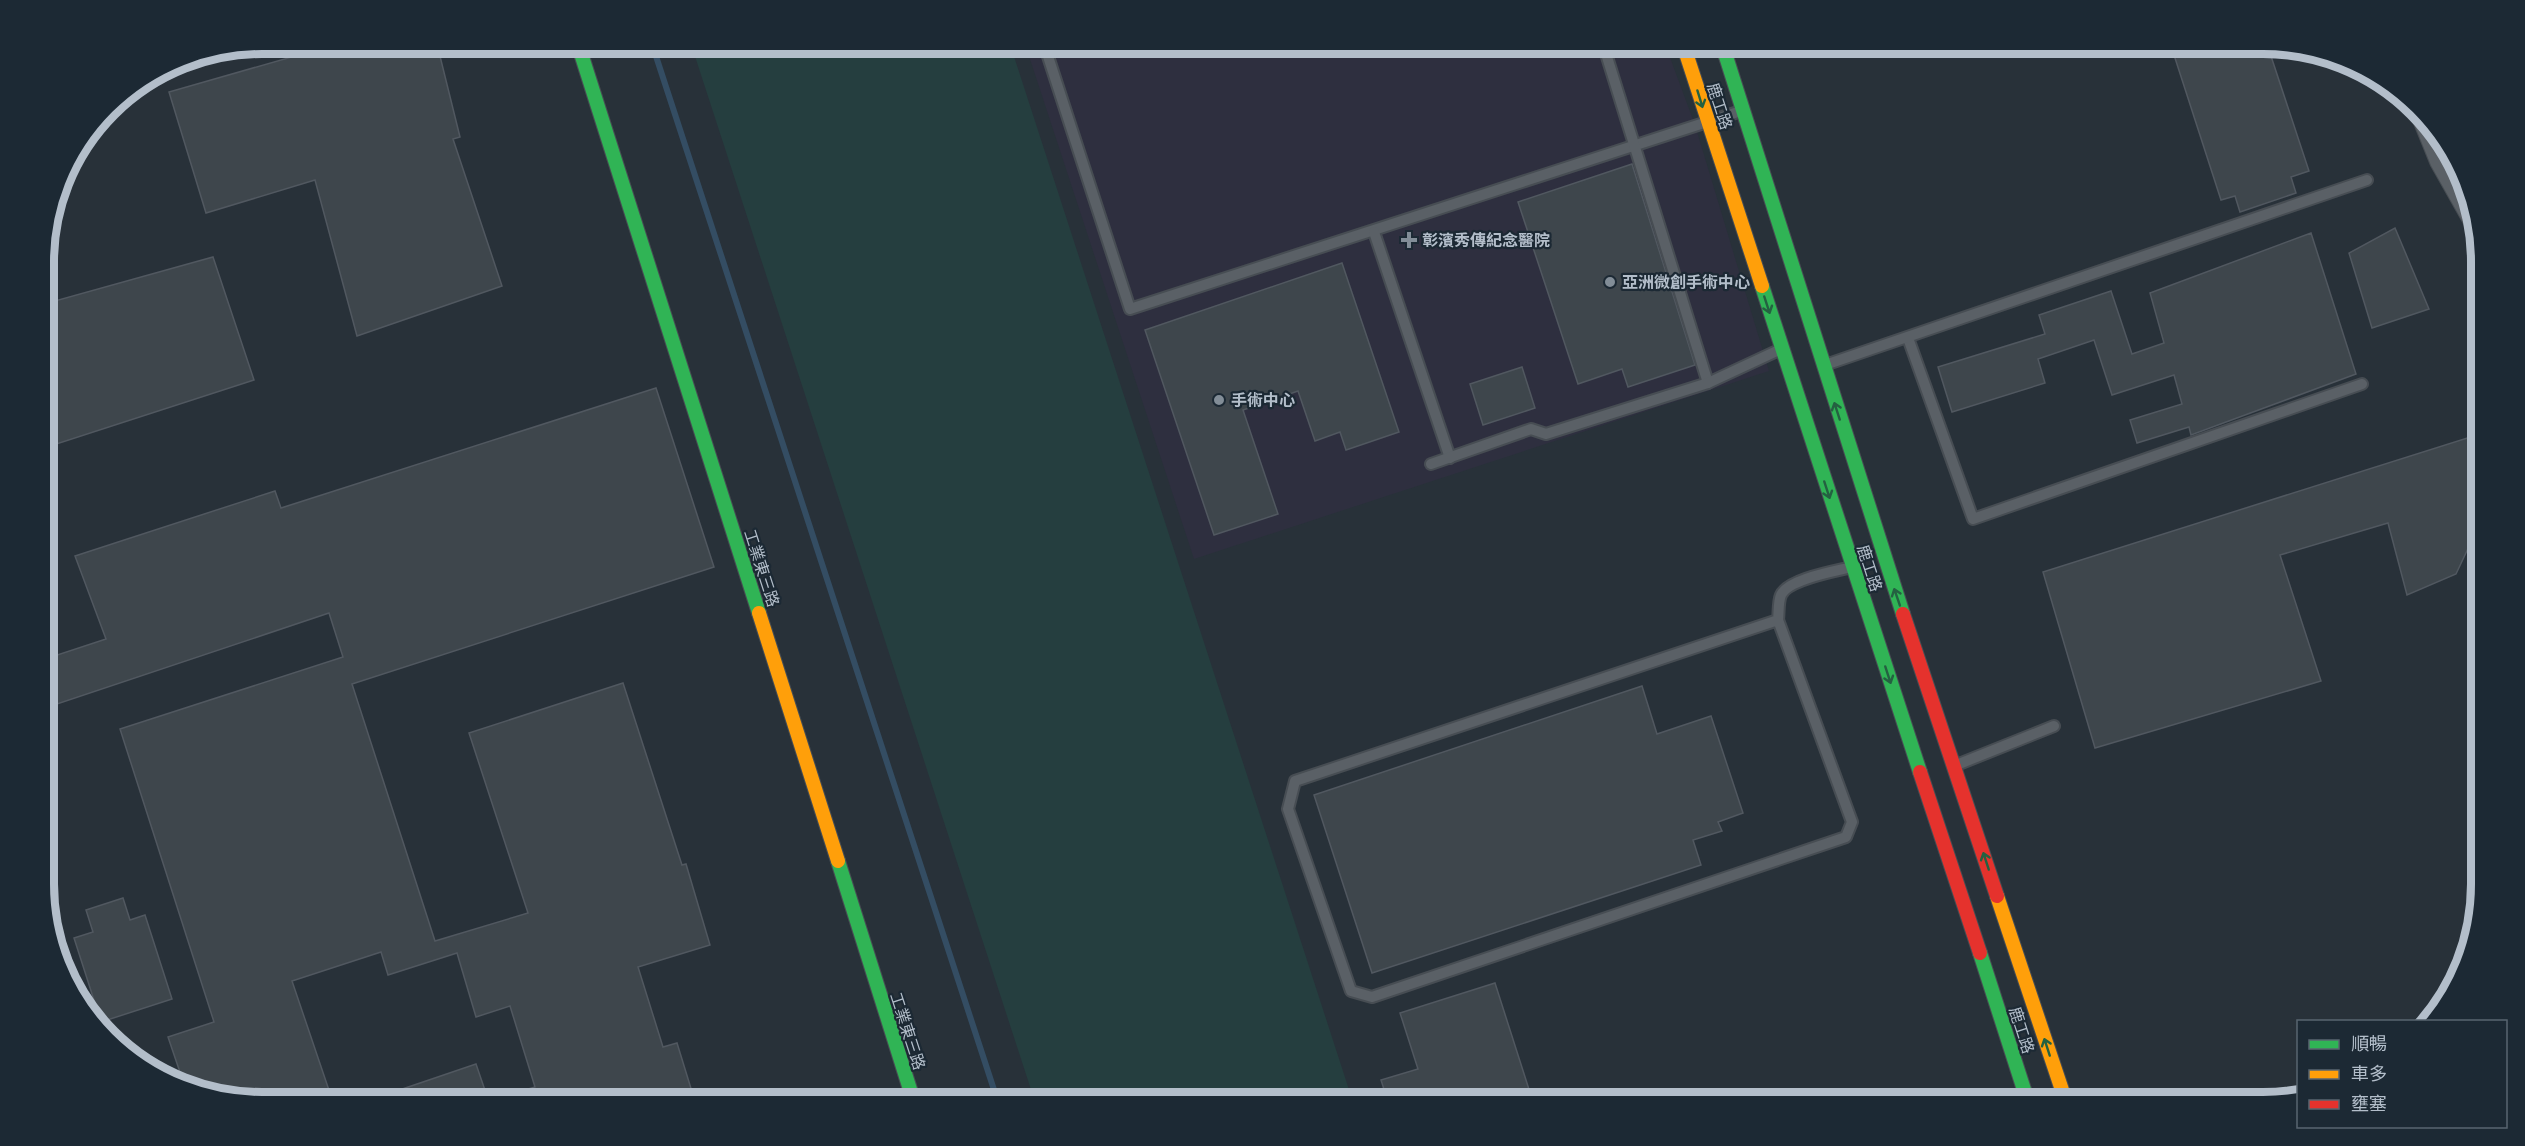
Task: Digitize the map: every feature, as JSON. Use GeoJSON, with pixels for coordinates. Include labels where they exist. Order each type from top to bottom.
{"type":"FeatureCollection","features":[{"type":"Feature","properties":{"kind":"street","name":"工業東三路"},"geometry":{"type":"LineString","coordinates":[[581,54],[911,1092]]}},
{"type":"Feature","properties":{"kind":"street","name":"鹿工路"},"geometry":{"type":"LineString","coordinates":[[1686,54],[2025,1092]]}},
{"type":"Feature","properties":{"kind":"street","name":"鹿工路"},"geometry":{"type":"LineString","coordinates":[[1725,54],[1822,366],[2063,1092]]}},
{"type":"Feature","properties":{"kind":"street"},"geometry":{"type":"LineString","coordinates":[[2432,141],[2440,161],[2460,196]]}},
{"type":"Feature","properties":{"kind":"lane"},"geometry":{"type":"LineString","coordinates":[[1047,54],[1130,309],[1374,232],[1744,110]]}},
{"type":"Feature","properties":{"kind":"lane"},"geometry":{"type":"LineString","coordinates":[[1606,54],[1708,383]]}},
{"type":"Feature","properties":{"kind":"lane"},"geometry":{"type":"LineString","coordinates":[[1822,366],[2367,180]]}},
{"type":"Feature","properties":{"kind":"lane"},"geometry":{"type":"LineString","coordinates":[[1374,232],[1450,458]]}},
{"type":"Feature","properties":{"kind":"lane"},"geometry":{"type":"LineString","coordinates":[[1908,338],[1973,519],[2362,384]]}},
{"type":"Feature","properties":{"kind":"lane"},"geometry":{"type":"LineString","coordinates":[[1431,464],[1531,429],[1546,434],[1708,383],[1781,349]]}},
{"type":"Feature","properties":{"kind":"lane"},"geometry":{"type":"LineString","coordinates":[[1778,620],[1295,782],[1288,809],[1351,990],[1372,997],[1846,837],[1852,822],[1778,620],[1780,597],[1784,590],[1798,582],[1853,567]]}},
{"type":"Feature","properties":{"kind":"lane"},"geometry":{"type":"LineString","coordinates":[[1954,766],[2054,726]]}},
{"type":"Feature","properties":{"kind":"shaded area","name":"彰濱秀傳紀念醫院"},"geometry":{"type":"Polygon","coordinates":[[[1028,54],[1669,54],[1695,125],[1769,371],[1194,559],[1028,54]]]}},
{"type":"Feature","properties":{"kind":"green space"},"geometry":{"type":"Polygon","coordinates":[[[694,54],[1013,54],[1350,1092],[1032,1092],[694,54]]]}},
{"type":"Feature","properties":{"kind":"building"},"geometry":{"type":"Polygon","coordinates":[[[302,54],[439,54],[460,137],[453,139],[502,286],[357,336],[315,180],[206,213],[169,92],[302,54]]]}},
{"type":"Feature","properties":{"kind":"building"},"geometry":{"type":"Polygon","coordinates":[[[2270,54],[2309,171],[2291,177],[2296,193],[2240,212],[2235,196],[2221,200],[2174,55],[2270,54]]]}},
{"type":"Feature","properties":{"kind":"building","name":"亞洲微創手術中心"},"geometry":{"type":"Polygon","coordinates":[[[1632,164],[1695,365],[1628,387],[1622,369],[1578,384],[1518,202],[1632,164]]]}},
{"type":"Feature","properties":{"kind":"building"},"geometry":{"type":"Polygon","coordinates":[[[2395,228],[2429,309],[2372,328],[2349,253],[2395,228]]]}},
{"type":"Feature","properties":{"kind":"building"},"geometry":{"type":"Polygon","coordinates":[[[2311,233],[2356,374],[2191,435],[2189,427],[2137,443],[2130,420],[2182,404],[2174,375],[2112,395],[2094,340],[2038,359],[2045,383],[1952,412],[1938,367],[2045,334],[2039,315],[2111,291],[2132,354],[2164,343],[2150,293],[2311,233]]]}},
{"type":"Feature","properties":{"kind":"building"},"geometry":{"type":"Polygon","coordinates":[[[213,257],[254,380],[54,445],[54,301],[213,257]]]}},
{"type":"Feature","properties":{"kind":"building","name":"手術中心"},"geometry":{"type":"Polygon","coordinates":[[[1342,263],[1399,432],[1346,450],[1340,432],[1315,441],[1298,391],[1243,410],[1278,514],[1214,535],[1145,330],[1342,263]]]}},
{"type":"Feature","properties":{"kind":"building"},"geometry":{"type":"Polygon","coordinates":[[[1522,367],[1535,408],[1483,425],[1470,384],[1522,367]]]}},
{"type":"Feature","properties":{"kind":"building"},"geometry":{"type":"Polygon","coordinates":[[[656,388],[714,567],[352,684],[435,941],[528,913],[469,733],[623,683],[682,865],[686,864],[710,945],[638,967],[663,1047],[677,1043],[692,1092],[518,1092],[535,1087],[510,1006],[476,1017],[457,953],[388,975],[381,952],[292,981],[330,1092],[235,1090],[181,1076],[168,1037],[214,1022],[120,729],[343,657],[329,613],[54,705],[54,656],[106,639],[75,556],[275,491],[281,508],[656,388]]]}},
{"type":"Feature","properties":{"kind":"building"},"geometry":{"type":"Polygon","coordinates":[[[2471,437],[2471,542],[2456,574],[2407,595],[2388,523],[2280,555],[2321,681],[2095,748],[2043,572],[2471,437]]]}},
{"type":"Feature","properties":{"kind":"building"},"geometry":{"type":"Polygon","coordinates":[[[1642,686],[1657,734],[1711,716],[1743,813],[1718,822],[1722,831],[1693,840],[1701,865],[1372,973],[1314,795],[1642,686]]]}},
{"type":"Feature","properties":{"kind":"building"},"geometry":{"type":"Polygon","coordinates":[[[123,898],[130,920],[145,915],[172,999],[106,1021],[98,1012],[74,938],[93,932],[86,910],[123,898]]]}},
{"type":"Feature","properties":{"kind":"building"},"geometry":{"type":"Polygon","coordinates":[[[1495,983],[1530,1092],[1385,1092],[1381,1080],[1418,1069],[1400,1013],[1495,983]]]}},
{"type":"Feature","properties":{"kind":"building"},"geometry":{"type":"Polygon","coordinates":[[[476,1064],[486,1092],[394,1092],[476,1064]]]}},
{"type":"Feature","properties":{"kind":"waterway"},"geometry":{"type":"LineString","coordinates":[[655,54],[995,1092]]}},
{"type":"Feature","properties":{"kind":"traffic: fast"},"geometry":{"type":"LineString","coordinates":[[581,54],[759,613]]}},
{"type":"Feature","properties":{"kind":"traffic: fast"},"geometry":{"type":"LineString","coordinates":[[1725,54],[1903,614]]}},
{"type":"Feature","properties":{"kind":"traffic: fast"},"geometry":{"type":"LineString","coordinates":[[1762,286],[1920,772]]}},
{"type":"Feature","properties":{"kind":"traffic: fast"},"geometry":{"type":"LineString","coordinates":[[838,861],[911,1092]]}},
{"type":"Feature","properties":{"kind":"traffic: fast"},"geometry":{"type":"LineString","coordinates":[[1980,953],[2025,1092]]}},
{"type":"Feature","properties":{"kind":"traffic: slow"},"geometry":{"type":"LineString","coordinates":[[1686,54],[1762,286]]}},
{"type":"Feature","properties":{"kind":"traffic: slow"},"geometry":{"type":"LineString","coordinates":[[759,613],[838,861]]}},
{"type":"Feature","properties":{"kind":"traffic: slow"},"geometry":{"type":"LineString","coordinates":[[1997,896],[2063,1092]]}},
{"type":"Feature","properties":{"kind":"traffic: jam"},"geometry":{"type":"LineString","coordinates":[[1903,614],[1997,896]]}},
{"type":"Feature","properties":{"kind":"traffic: jam"},"geometry":{"type":"LineString","coordinates":[[1920,772],[1980,953]]}},
{"type":"Feature","properties":{"kind":"place","name":"彰濱秀傳紀念醫院"},"geometry":{"type":"Point","coordinates":[1409,240]}},
{"type":"Feature","properties":{"kind":"place","name":"亞洲微創手術中心"},"geometry":{"type":"Point","coordinates":[1610,282]}},
{"type":"Feature","properties":{"kind":"place","name":"手術中心"},"geometry":{"type":"Point","coordinates":[1219,400]}}]}
